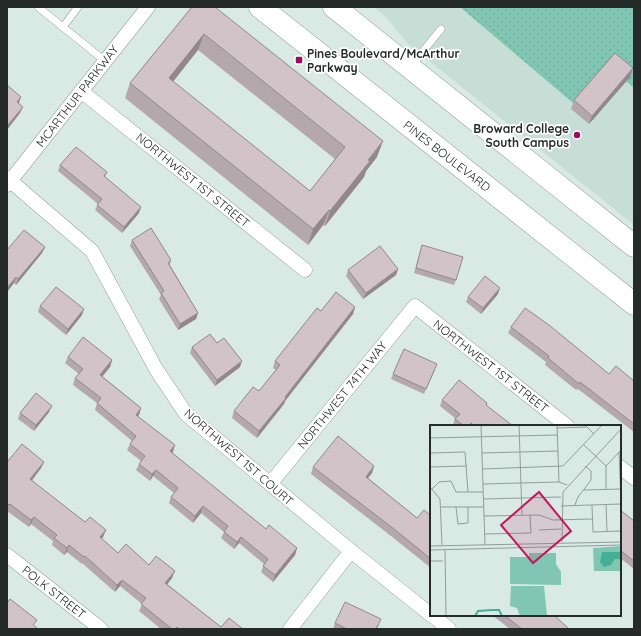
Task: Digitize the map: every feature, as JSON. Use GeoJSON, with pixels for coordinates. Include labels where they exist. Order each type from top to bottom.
{"type":"FeatureCollection","features":[{"type":"Feature","properties":{"kind":"highway","name":"PINES BOULEVARD"},"geometry":{"type":"LineString","coordinates":[[260,7],[634,304]]}},
{"type":"Feature","properties":{"kind":"highway"},"geometry":{"type":"LineString","coordinates":[[334,7],[634,246]]}},
{"type":"Feature","properties":{"kind":"street","name":"MCARTHUR PARKWAY"},"geometry":{"type":"LineString","coordinates":[[8,181],[148,7]]}},
{"type":"Feature","properties":{"kind":"street","name":"NORTHWEST 1ST STREET"},"geometry":{"type":"LineString","coordinates":[[81,91],[305,270]]}},
{"type":"Feature","properties":{"kind":"street","name":"NORTHWEST 1ST COURT"},"geometry":{"type":"LineString","coordinates":[[8,181],[92,251],[156,369],[186,414],[351,551],[430,614]]}},
{"type":"Feature","properties":{"kind":"street","name":"NORTHWEST 1ST STREET"},"geometry":{"type":"LineString","coordinates":[[415,306],[566,425]]}},
{"type":"Feature","properties":{"kind":"street","name":"NORTHWEST 74TH WAY"},"geometry":{"type":"LineString","coordinates":[[270,484],[415,306]]}},
{"type":"Feature","properties":{"kind":"street"},"geometry":{"type":"LineString","coordinates":[[621,468],[634,478]]}},
{"type":"Feature","properties":{"kind":"street"},"geometry":{"type":"LineString","coordinates":[[290,629],[351,551]]}},
{"type":"Feature","properties":{"kind":"street","name":"POLK STREET"},"geometry":{"type":"LineString","coordinates":[[7,555],[102,629]]}},
{"type":"Feature","properties":{"kind":"street","name":"NORTHWEST 1ST COURT"},"geometry":{"type":"LineString","coordinates":[[432,616],[449,629]]}},
{"type":"Feature","properties":{"kind":"lane"},"geometry":{"type":"LineString","coordinates":[[38,7],[105,61]]}},
{"type":"Feature","properties":{"kind":"lane"},"geometry":{"type":"LineString","coordinates":[[63,27],[78,7]]}},
{"type":"Feature","properties":{"kind":"lane"},"geometry":{"type":"LineString","coordinates":[[410,68],[441,29]]}},
{"type":"Feature","properties":{"kind":"shaded area","name":"Broward College South Campus"},"geometry":{"type":"Polygon","coordinates":[[[374,7],[634,7],[634,225],[408,44],[385,16],[374,7]]]}},
{"type":"Feature","properties":{"kind":"green space"},"geometry":{"type":"Polygon","coordinates":[[[460,7],[634,7],[634,88],[626,81],[593,120],[460,7]]]}},
{"type":"Feature","properties":{"kind":"building"},"geometry":{"type":"Polygon","coordinates":[[[192,7],[215,7],[383,141],[368,160],[370,161],[330,211],[329,210],[313,229],[130,83],[192,7]],[[204,34],[169,78],[310,191],[345,147],[204,34]]]}},
{"type":"Feature","properties":{"kind":"building"},"geometry":{"type":"Polygon","coordinates":[[[615,53],[633,68],[592,116],[574,100],[615,53]]]}},
{"type":"Feature","properties":{"kind":"building"},"geometry":{"type":"Polygon","coordinates":[[[7,85],[21,97],[17,102],[23,107],[7,126],[7,85]]]}},
{"type":"Feature","properties":{"kind":"building"},"geometry":{"type":"Polygon","coordinates":[[[76,147],[107,172],[104,176],[141,207],[124,227],[97,205],[102,199],[60,165],[76,147]]]}},
{"type":"Feature","properties":{"kind":"building"},"geometry":{"type":"Polygon","coordinates":[[[151,228],[171,260],[168,263],[198,313],[180,324],[161,293],[164,291],[132,240],[151,228]]]}},
{"type":"Feature","properties":{"kind":"building"},"geometry":{"type":"Polygon","coordinates":[[[24,230],[45,247],[18,279],[16,277],[7,288],[7,250],[24,230]]]}},
{"type":"Feature","properties":{"kind":"building"},"geometry":{"type":"Polygon","coordinates":[[[422,245],[463,257],[456,280],[416,268],[422,245]]]}},
{"type":"Feature","properties":{"kind":"building"},"geometry":{"type":"Polygon","coordinates":[[[380,246],[398,269],[366,293],[348,270],[380,246]]]}},
{"type":"Feature","properties":{"kind":"building"},"geometry":{"type":"Polygon","coordinates":[[[485,276],[500,288],[483,308],[468,297],[485,276]]]}},
{"type":"Feature","properties":{"kind":"building"},"geometry":{"type":"Polygon","coordinates":[[[56,287],[84,309],[68,329],[40,306],[56,287]]]}},
{"type":"Feature","properties":{"kind":"building"},"geometry":{"type":"Polygon","coordinates":[[[336,292],[355,307],[259,431],[234,411],[253,387],[259,391],[280,365],[275,361],[317,308],[321,311],[336,292]]]}},
{"type":"Feature","properties":{"kind":"building"},"geometry":{"type":"Polygon","coordinates":[[[525,308],[549,325],[609,374],[616,366],[634,381],[634,424],[580,382],[579,384],[548,358],[549,356],[511,327],[525,308]]]}},
{"type":"Feature","properties":{"kind":"building"},"geometry":{"type":"Polygon","coordinates":[[[210,334],[217,343],[224,338],[242,361],[217,380],[192,347],[210,334]]]}},
{"type":"Feature","properties":{"kind":"building"},"geometry":{"type":"Polygon","coordinates":[[[83,337],[112,360],[100,375],[141,408],[136,415],[175,445],[170,451],[266,529],[269,525],[297,548],[275,575],[263,566],[268,559],[241,537],[237,542],[224,532],[228,526],[203,506],[195,516],[171,497],[178,488],[156,470],[152,474],[139,464],[145,456],[130,444],[136,436],[97,403],[101,398],[75,378],[83,369],[68,357],[83,337]]]}},
{"type":"Feature","properties":{"kind":"building"},"geometry":{"type":"Polygon","coordinates":[[[404,349],[437,364],[426,389],[393,374],[404,349]]]}},
{"type":"Feature","properties":{"kind":"building"},"geometry":{"type":"Polygon","coordinates":[[[459,380],[487,403],[486,405],[512,425],[474,425],[471,423],[470,425],[463,425],[455,419],[460,414],[442,400],[459,380]]]}},
{"type":"Feature","properties":{"kind":"building"},"geometry":{"type":"Polygon","coordinates":[[[36,393],[52,406],[36,425],[20,413],[36,393]]]}},
{"type":"Feature","properties":{"kind":"building"},"geometry":{"type":"Polygon","coordinates":[[[338,436],[374,466],[366,477],[417,518],[424,510],[430,515],[430,558],[394,529],[313,467],[338,436]]]}},
{"type":"Feature","properties":{"kind":"building"},"geometry":{"type":"Polygon","coordinates":[[[22,444],[44,462],[30,479],[85,522],[90,517],[106,530],[100,537],[118,553],[126,544],[149,565],[156,556],[175,571],[165,583],[221,627],[229,618],[243,629],[179,629],[177,627],[172,629],[141,604],[146,598],[122,580],[117,585],[85,556],[84,557],[69,545],[67,548],[54,538],[57,535],[34,517],[31,520],[10,504],[9,505],[7,503],[7,460],[8,461],[22,444]]]}},
{"type":"Feature","properties":{"kind":"building"},"geometry":{"type":"Polygon","coordinates":[[[621,511],[634,521],[634,561],[621,551],[621,511]]]}},
{"type":"Feature","properties":{"kind":"building"},"geometry":{"type":"Polygon","coordinates":[[[10,599],[37,620],[33,625],[38,629],[7,629],[7,603],[10,599]]]}},
{"type":"Feature","properties":{"kind":"building"},"geometry":{"type":"Polygon","coordinates":[[[345,602],[381,619],[376,629],[347,629],[335,623],[345,602]]]}},
{"type":"Feature","properties":{"kind":"building"},"geometry":{"type":"Polygon","coordinates":[[[505,616],[555,616],[569,629],[522,629],[505,616]]]}},
{"type":"Feature","properties":{"kind":"place","name":"Pines Boulevard/McArthur Parkway"},"geometry":{"type":"Point","coordinates":[299,60]}},
{"type":"Feature","properties":{"kind":"place","name":"Broward College South Campus"},"geometry":{"type":"Point","coordinates":[577,135]}}]}
